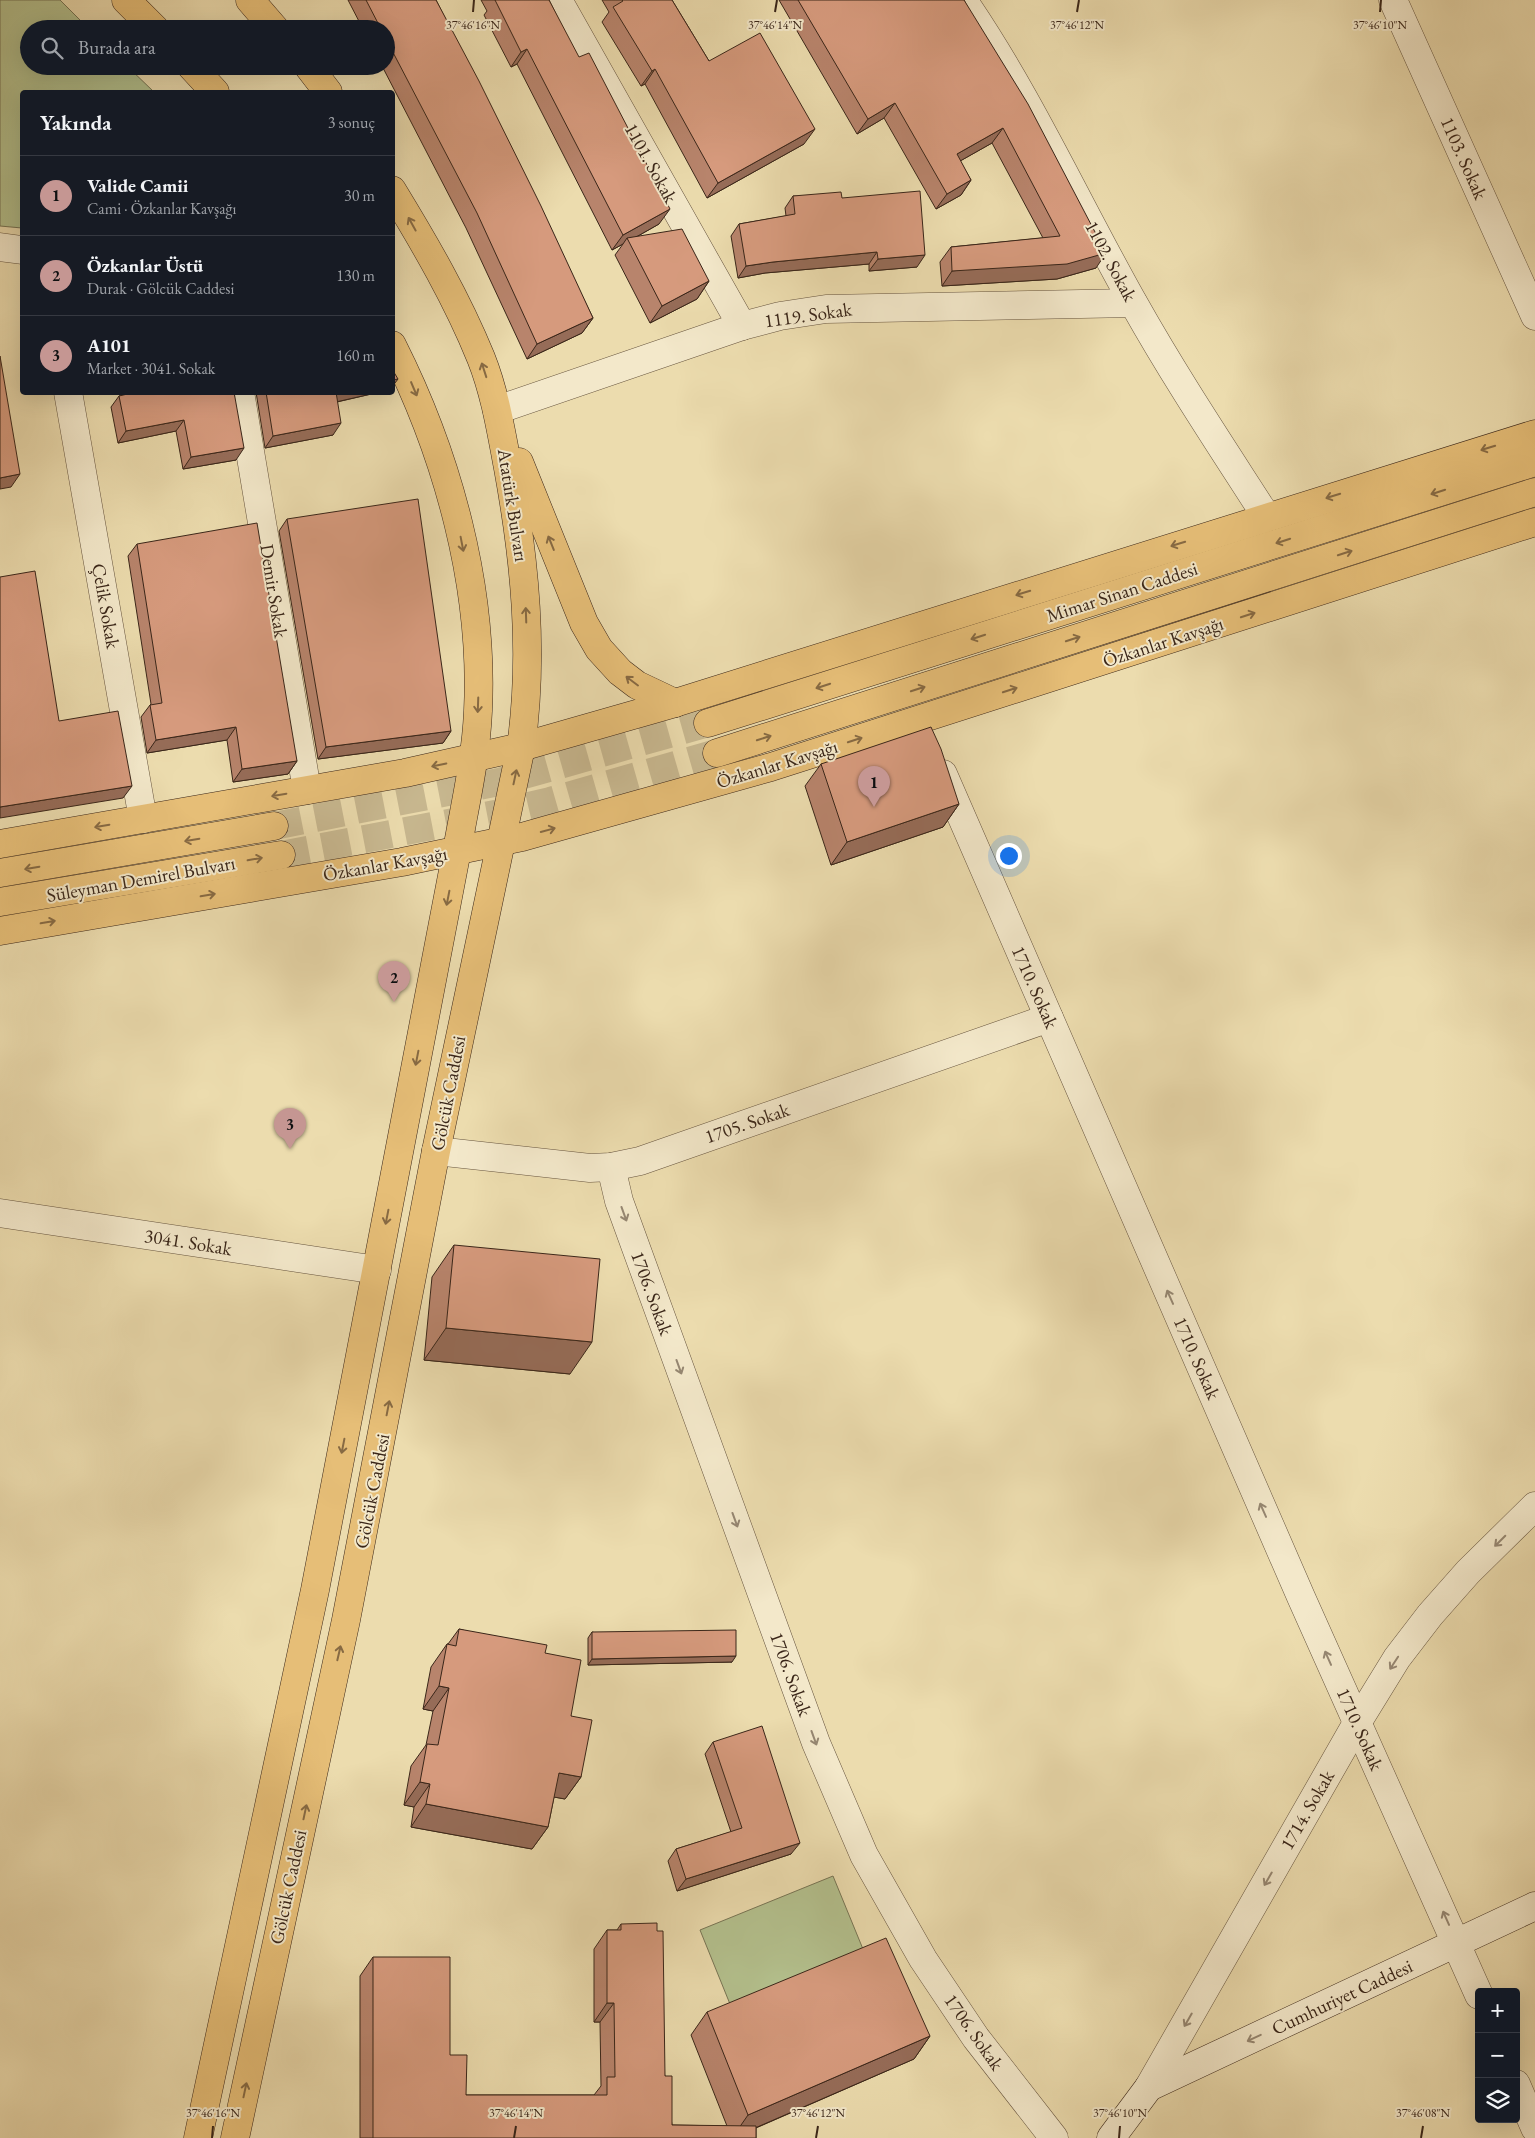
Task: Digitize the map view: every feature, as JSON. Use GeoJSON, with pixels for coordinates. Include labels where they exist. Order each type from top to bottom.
{"type":"FeatureCollection","features":[{"type":"Feature","properties":{"kind":"main road"},"geometry":{"type":"LineString","coordinates":[[126,0],[146,20]]}},
{"type":"Feature","properties":{"kind":"main road"},"geometry":{"type":"LineString","coordinates":[[250,0],[268,20]]}},
{"type":"Feature","properties":{"kind":"main road"},"geometry":{"type":"LineString","coordinates":[[199,75],[213,90]]}},
{"type":"Feature","properties":{"kind":"main road"},"geometry":{"type":"LineString","coordinates":[[315,75],[326,90]]}},
{"type":"Feature","properties":{"kind":"main road","name":"Atatürk Bulvarı"},"geometry":{"type":"LineString","coordinates":[[395,195],[451,293],[481,359],[497,410],[516,510],[525,586],[528,652],[526,706],[521,747],[501,842]]}},
{"type":"Feature","properties":{"kind":"main road"},"geometry":{"type":"LineString","coordinates":[[395,351],[427,419],[444,468],[460,533],[470,585],[476,639],[478,713],[473,758],[457,850]]}},
{"type":"Feature","properties":{"kind":"main road"},"geometry":{"type":"LineString","coordinates":[[497,410],[584,623],[599,649],[620,672],[637,685],[675,703]]}},
{"type":"Feature","properties":{"kind":"main road"},"geometry":{"type":"LineString","coordinates":[[0,844],[307,790],[521,747],[675,703],[1266,516],[1535,434]]}},
{"type":"Feature","properties":{"kind":"main road","name":"Mimar Sinan Caddesi"},"geometry":{"type":"LineString","coordinates":[[708,723],[1535,462]]}},
{"type":"Feature","properties":{"kind":"main road","name":"Mimar Sinan Caddesi"},"geometry":{"type":"LineString","coordinates":[[717,753],[1535,492]]}},
{"type":"Feature","properties":{"kind":"main road","name":"Özkanlar Kavşağı"},"geometry":{"type":"LineString","coordinates":[[0,931],[392,864],[501,842],[607,814],[762,770],[1535,522]]}},
{"type":"Feature","properties":{"kind":"main road","name":"Süleyman Demirel Bulvarı"},"geometry":{"type":"LineString","coordinates":[[0,873],[274,826]]}},
{"type":"Feature","properties":{"kind":"main road","name":"Gölcük Caddesi"},"geometry":{"type":"LineString","coordinates":[[234,2138],[350,1602],[436,1152],[501,842]]}},
{"type":"Feature","properties":{"kind":"main road","name":"Gölcük Caddesi"},"geometry":{"type":"LineString","coordinates":[[198,2138],[316,1590],[457,850]]}},
{"type":"Feature","properties":{"kind":"main road","name":"Süleyman Demirel Bulvarı"},"geometry":{"type":"LineString","coordinates":[[0,902],[281,855]]}},
{"type":"Feature","properties":{"kind":"street","name":"1101. Sokak"},"geometry":{"type":"LineString","coordinates":[[558,0],[742,326]]}},
{"type":"Feature","properties":{"kind":"street","name":"1102. Sokak"},"geometry":{"type":"LineString","coordinates":[[963,0],[1018,88],[1133,303],[1166,360],[1266,516]]}},
{"type":"Feature","properties":{"kind":"street","name":"1103. Sokak"},"geometry":{"type":"LineString","coordinates":[[1393,0],[1535,316]]}},
{"type":"Feature","properties":{"kind":"street"},"geometry":{"type":"LineString","coordinates":[[0,248],[20,250]]}},
{"type":"Feature","properties":{"kind":"street","name":"1119. Sokak"},"geometry":{"type":"LineString","coordinates":[[497,410],[742,326],[780,316],[826,309],[1133,303]]}},
{"type":"Feature","properties":{"kind":"street","name":"Çelik Sokak"},"geometry":{"type":"LineString","coordinates":[[69,395],[144,819]]}},
{"type":"Feature","properties":{"kind":"street","name":"Demir Sokak"},"geometry":{"type":"LineString","coordinates":[[241,395],[307,790]]}},
{"type":"Feature","properties":{"kind":"street","name":"1710. Sokak"},"geometry":{"type":"LineString","coordinates":[[919,720],[1357,1723],[1476,1988]]}},
{"type":"Feature","properties":{"kind":"street","name":"1705. Sokak"},"geometry":{"type":"LineString","coordinates":[[436,1152],[570,1167],[611,1167],[640,1161],[1049,1018]]}},
{"type":"Feature","properties":{"kind":"street","name":"1706. Sokak"},"geometry":{"type":"LineString","coordinates":[[611,1167],[619,1201],[816,1743],[864,1855],[923,1959],[976,2038],[1054,2138]]}},
{"type":"Feature","properties":{"kind":"street","name":"3041. Sokak"},"geometry":{"type":"LineString","coordinates":[[0,1213],[376,1270]]}},
{"type":"Feature","properties":{"kind":"street","name":"1714. Sokak"},"geometry":{"type":"LineString","coordinates":[[1111,2138],[1149,2087],[1357,1723],[1397,1658],[1430,1615],[1468,1572],[1535,1506]]}},
{"type":"Feature","properties":{"kind":"street","name":"Cumhuriyet Caddesi"},"geometry":{"type":"LineString","coordinates":[[1149,2087],[1535,1906]]}},
{"type":"Feature","properties":{"kind":"street"},"geometry":{"type":"LineString","coordinates":[[1520,2093],[1535,2128]]}},
{"type":"Feature","properties":{"kind":"green space"},"geometry":{"type":"Polygon","coordinates":[[[0,0],[60,0],[80,20],[20,20],[20,75],[136,75],[152,90],[20,90],[20,228],[0,226],[0,0]]]}},
{"type":"Feature","properties":{"kind":"green space"},"geometry":{"type":"Polygon","coordinates":[[[833,1876],[865,1954],[732,2009],[700,1930],[833,1876]]]}},
{"type":"Feature","properties":{"kind":"building"},"geometry":{"type":"Polygon","coordinates":[[[366,0],[436,0],[479,81],[541,206],[593,318],[537,344],[477,213],[395,56],[395,20],[376,20],[366,0]]]}},
{"type":"Feature","properties":{"kind":"building"},"geometry":{"type":"Polygon","coordinates":[[[495,0],[549,0],[579,57],[589,53],[670,209],[623,235],[527,49],[521,52],[495,0]]]}},
{"type":"Feature","properties":{"kind":"building"},"geometry":{"type":"Polygon","coordinates":[[[622,0],[672,0],[709,61],[760,33],[815,129],[718,183],[655,69],[652,71],[613,7],[622,0]]]}},
{"type":"Feature","properties":{"kind":"building"},"geometry":{"type":"Polygon","coordinates":[[[798,0],[964,0],[1028,104],[1106,253],[1067,264],[952,271],[951,247],[1060,236],[1003,128],[957,154],[971,180],[947,194],[895,103],[868,119],[798,0]]]}},
{"type":"Feature","properties":{"kind":"building"},"geometry":{"type":"Polygon","coordinates":[[[920,191],[925,255],[878,259],[877,252],[746,266],[739,224],[795,214],[793,196],[841,192],[842,198],[920,191]]]}},
{"type":"Feature","properties":{"kind":"building"},"geometry":{"type":"Polygon","coordinates":[[[682,229],[709,281],[662,306],[627,238],[682,229]]]}},
{"type":"Feature","properties":{"kind":"building"},"geometry":{"type":"Polygon","coordinates":[[[0,356],[20,474],[0,478],[0,356]]]}},
{"type":"Feature","properties":{"kind":"building"},"geometry":{"type":"Polygon","coordinates":[[[235,395],[244,448],[191,457],[184,420],[126,431],[119,396],[235,395]]]}},
{"type":"Feature","properties":{"kind":"building"},"geometry":{"type":"Polygon","coordinates":[[[266,395],[336,395],[341,423],[273,436],[266,395]]]}},
{"type":"Feature","properties":{"kind":"building"},"geometry":{"type":"Polygon","coordinates":[[[418,499],[451,731],[326,747],[287,519],[418,499]]]}},
{"type":"Feature","properties":{"kind":"building"},"geometry":{"type":"Polygon","coordinates":[[[257,523],[297,761],[242,769],[236,727],[156,740],[150,705],[162,703],[137,544],[257,523]]]}},
{"type":"Feature","properties":{"kind":"building"},"geometry":{"type":"Polygon","coordinates":[[[35,571],[59,721],[118,711],[132,786],[0,807],[0,577],[35,571]]]}},
{"type":"Feature","properties":{"kind":"building"},"geometry":{"type":"Polygon","coordinates":[[[931,727],[941,749],[959,804],[847,842],[821,764],[931,727]]]}},
{"type":"Feature","properties":{"kind":"building"},"geometry":{"type":"Polygon","coordinates":[[[454,1245],[600,1259],[592,1342],[446,1328],[454,1245]]]}},
{"type":"Feature","properties":{"kind":"building"},"geometry":{"type":"Polygon","coordinates":[[[459,1629],[547,1645],[545,1653],[581,1660],[571,1716],[592,1720],[581,1777],[559,1773],[548,1827],[426,1804],[430,1784],[420,1782],[427,1744],[438,1745],[449,1688],[439,1686],[447,1644],[456,1646],[459,1629]]]}},
{"type":"Feature","properties":{"kind":"building"},"geometry":{"type":"Polygon","coordinates":[[[736,1630],[736,1656],[592,1659],[592,1632],[736,1630]]]}},
{"type":"Feature","properties":{"kind":"building"},"geometry":{"type":"Polygon","coordinates":[[[762,1726],[800,1843],[686,1879],[676,1849],[742,1828],[713,1742],[762,1726]]]}},
{"type":"Feature","properties":{"kind":"building"},"geometry":{"type":"Polygon","coordinates":[[[657,1923],[657,1931],[663,1931],[665,2076],[672,2076],[672,2125],[756,2126],[756,2138],[373,2138],[373,1957],[450,1957],[450,2055],[467,2055],[466,2095],[607,2095],[607,2077],[615,2077],[614,2003],[607,2003],[607,1930],[621,1930],[621,1924],[657,1923]]]}},
{"type":"Feature","properties":{"kind":"building"},"geometry":{"type":"Polygon","coordinates":[[[886,1938],[930,2036],[748,2115],[707,2012],[886,1938]]]}},
{"type":"Feature","properties":{"kind":"tunnel"},"geometry":{"type":"LineString","coordinates":[[274,826],[499,782],[708,723]]}},
{"type":"Feature","properties":{"kind":"tunnel"},"geometry":{"type":"LineString","coordinates":[[281,855],[495,814],[550,801],[717,753]]}},
{"type":"Feature","properties":{"kind":"place","name":"Valide Camii"},"geometry":{"type":"Point","coordinates":[874,807]}},
{"type":"Feature","properties":{"kind":"place","name":"Özkanlar Üstü"},"geometry":{"type":"Point","coordinates":[394,1002]}},
{"type":"Feature","properties":{"kind":"place","name":"A101"},"geometry":{"type":"Point","coordinates":[290,1149]}}]}
